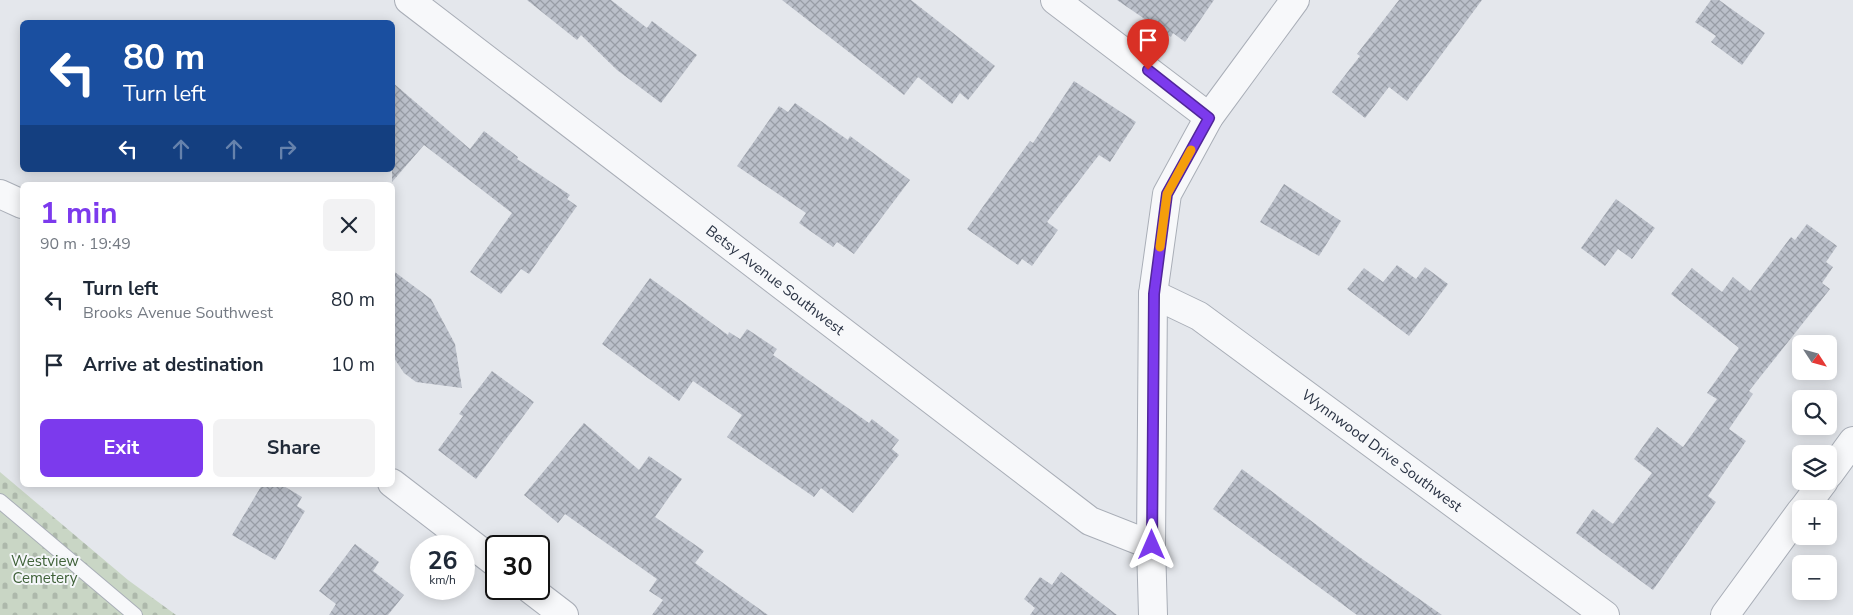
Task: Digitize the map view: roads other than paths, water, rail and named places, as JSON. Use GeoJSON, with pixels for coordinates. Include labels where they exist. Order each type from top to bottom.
{"type":"FeatureCollection","features":[{"type":"Feature","properties":{"kind":"street","name":"Betsy Avenue Southwest"},"geometry":{"type":"LineString","coordinates":[[409,0],[1090,521],[1152,545]]}},
{"type":"Feature","properties":{"kind":"street"},"geometry":{"type":"LineString","coordinates":[[1055,0],[1209,118]]}},
{"type":"Feature","properties":{"kind":"street"},"geometry":{"type":"LineString","coordinates":[[1153,615],[1154,294],[1167,194],[1209,118],[1295,0]]}},
{"type":"Feature","properties":{"kind":"street"},"geometry":{"type":"LineString","coordinates":[[0,194],[20,203]]}},
{"type":"Feature","properties":{"kind":"street","name":"Wynnwood Drive Southwest"},"geometry":{"type":"LineString","coordinates":[[1154,294],[1199,316],[1605,615]]}},
{"type":"Feature","properties":{"kind":"street"},"geometry":{"type":"LineString","coordinates":[[1837,463],[1853,441]]}},
{"type":"Feature","properties":{"kind":"street"},"geometry":{"type":"LineString","coordinates":[[395,485],[485,555]]}},
{"type":"Feature","properties":{"kind":"street"},"geometry":{"type":"LineString","coordinates":[[1810,500],[1817,490]]}},
{"type":"Feature","properties":{"kind":"street"},"geometry":{"type":"LineString","coordinates":[[1725,615],[1792,524]]}},
{"type":"Feature","properties":{"kind":"street"},"geometry":{"type":"LineString","coordinates":[[544,600],[564,615]]}},
{"type":"Feature","properties":{"kind":"lane"},"geometry":{"type":"LineString","coordinates":[[0,501],[135,615]]}},
{"type":"Feature","properties":{"kind":"park label","name":"Westview Cemetery"},"geometry":{"type":"Point","coordinates":[45,570]}}]}
